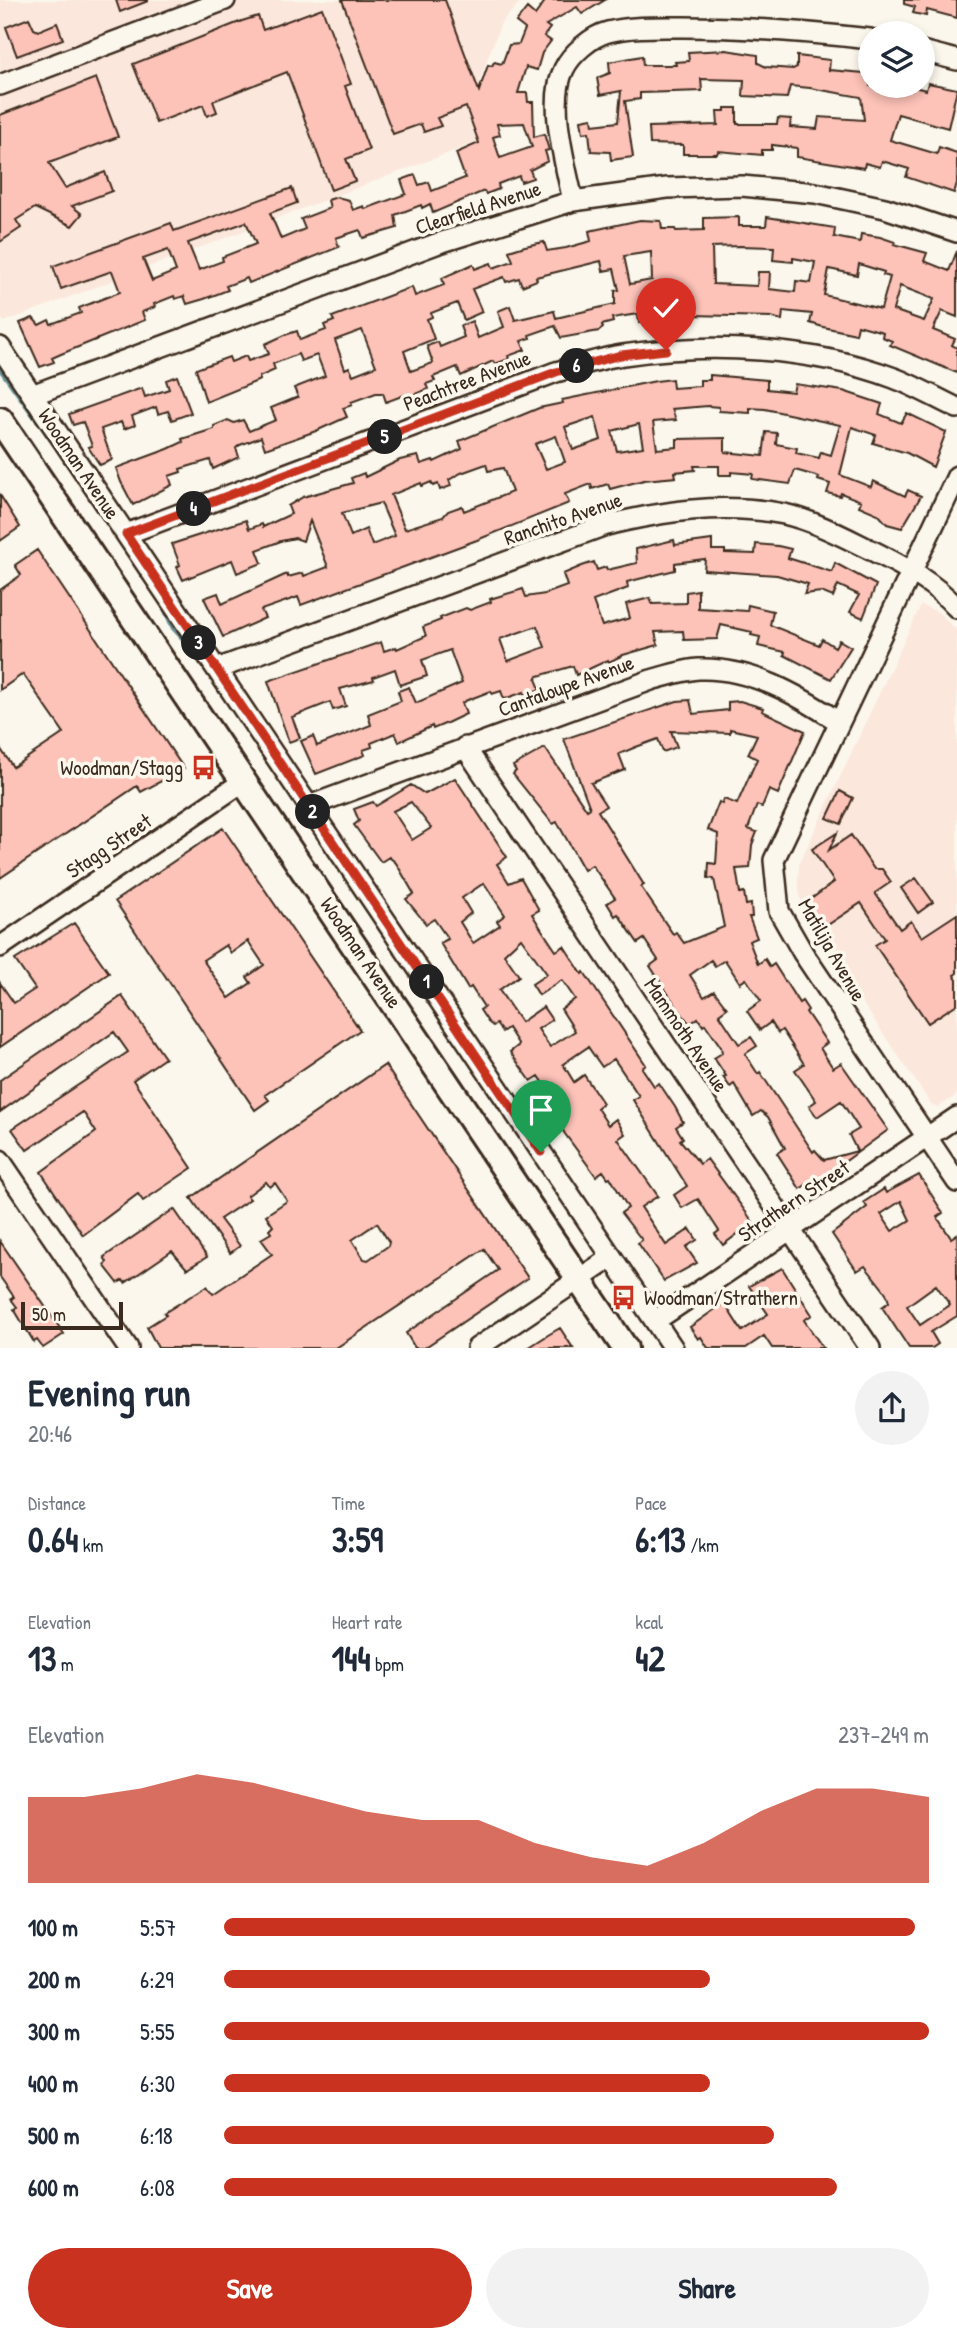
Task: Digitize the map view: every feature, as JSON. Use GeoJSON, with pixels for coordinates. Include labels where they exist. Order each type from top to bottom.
{"type":"FeatureCollection","features":[{"type":"Feature","properties":{"kind":"main road","name":"Woodman Avenue"},"geometry":{"type":"LineString","coordinates":[[0,420],[625,1348]]}},
{"type":"Feature","properties":{"kind":"street"},"geometry":{"type":"LineString","coordinates":[[0,85],[226,0]]}},
{"type":"Feature","properties":{"kind":"street"},"geometry":{"type":"LineString","coordinates":[[573,201],[559,131],[558,101],[563,70],[577,51],[605,32],[641,27],[723,27],[858,38]]}},
{"type":"Feature","properties":{"kind":"street"},"geometry":{"type":"LineString","coordinates":[[935,55],[957,61]]}},
{"type":"Feature","properties":{"kind":"street","name":"Clearfield Avenue"},"geometry":{"type":"LineString","coordinates":[[32,395],[436,244],[573,201],[667,188],[742,186],[815,193],[862,203],[957,232]]}},
{"type":"Feature","properties":{"kind":"street","name":"Woodman Avenue"},"geometry":{"type":"LineString","coordinates":[[0,347],[673,1348]]}},
{"type":"Feature","properties":{"kind":"street","name":"Peachtree Avenue"},"geometry":{"type":"LineString","coordinates":[[126,534],[556,372],[621,355],[710,349],[815,358],[894,378],[957,408]]}},
{"type":"Feature","properties":{"kind":"street"},"geometry":{"type":"LineString","coordinates":[[912,570],[957,476]]}},
{"type":"Feature","properties":{"kind":"street","name":"Ranchito Avenue"},"geometry":{"type":"LineString","coordinates":[[216,669],[603,526],[648,515],[741,508],[787,515],[842,536],[912,570],[942,592],[957,608]]}},
{"type":"Feature","properties":{"kind":"street","name":"Matilija Avenue"},"geometry":{"type":"LineString","coordinates":[[912,570],[774,860],[779,911],[810,966],[957,1182]]}},
{"type":"Feature","properties":{"kind":"street","name":"Cantaloupe Avenue"},"geometry":{"type":"LineString","coordinates":[[309,806],[651,680],[698,669],[727,671],[767,681],[839,722]]}},
{"type":"Feature","properties":{"kind":"street","name":"Mammoth Avenue"},"geometry":{"type":"LineString","coordinates":[[465,747],[870,1348]]}},
{"type":"Feature","properties":{"kind":"street","name":"Stagg Street"},"geometry":{"type":"LineString","coordinates":[[0,947],[244,781]]}},
{"type":"Feature","properties":{"kind":"street","name":"Strathern Street"},"geometry":{"type":"LineString","coordinates":[[654,1321],[957,1117]]}},
{"type":"Feature","properties":{"kind":"street"},"geometry":{"type":"LineString","coordinates":[[0,1160],[128,1348]]}},
{"type":"Feature","properties":{"kind":"street"},"geometry":{"type":"LineString","coordinates":[[477,1348],[612,1257]]}},
{"type":"Feature","properties":{"kind":"shaded area"},"geometry":{"type":"Polygon","coordinates":[[[0,0],[522,0],[501,23],[480,79],[488,138],[4,322],[0,316],[0,0]]]}},
{"type":"Feature","properties":{"kind":"shaded area"},"geometry":{"type":"Polygon","coordinates":[[[921,605],[938,612],[957,631],[957,1095],[938,1107],[931,1104],[813,930],[800,897],[798,881],[799,864],[921,605]]]}},
{"type":"Feature","properties":{"kind":"building"},"geometry":{"type":"Polygon","coordinates":[[[116,0],[148,0],[148,1],[120,12],[116,0]]]}},
{"type":"Feature","properties":{"kind":"building"},"geometry":{"type":"Polygon","coordinates":[[[342,0],[445,0],[479,91],[488,65],[492,66],[494,62],[502,64],[509,45],[519,44],[525,29],[516,22],[527,8],[535,15],[546,0],[605,0],[582,14],[577,7],[546,25],[550,28],[544,36],[551,41],[542,53],[537,70],[526,67],[518,93],[527,93],[528,102],[533,102],[534,137],[544,134],[549,150],[545,151],[548,161],[530,170],[533,178],[521,182],[519,176],[498,184],[499,189],[486,194],[484,191],[433,213],[430,204],[422,208],[421,205],[395,215],[397,228],[363,238],[360,230],[336,238],[339,247],[249,283],[247,278],[226,286],[228,290],[204,299],[187,304],[184,296],[175,299],[174,296],[142,312],[145,320],[52,358],[54,362],[40,367],[20,323],[33,318],[39,325],[49,320],[51,324],[81,313],[79,308],[120,292],[112,271],[61,289],[53,266],[171,223],[174,231],[292,188],[297,203],[270,213],[281,239],[305,229],[301,219],[330,208],[328,200],[337,197],[349,200],[353,210],[364,206],[365,209],[406,194],[401,180],[415,175],[419,185],[429,182],[432,191],[465,178],[456,153],[479,143],[466,107],[437,118],[441,126],[424,132],[421,124],[393,134],[342,0]],[[524,123],[497,124],[500,135],[493,137],[500,158],[532,147],[524,123]],[[246,222],[188,243],[199,270],[223,261],[222,257],[256,244],[246,222]],[[168,250],[143,259],[152,281],[176,271],[168,250]]]}},
{"type":"Feature","properties":{"kind":"building"},"geometry":{"type":"Polygon","coordinates":[[[904,0],[957,0],[957,18],[927,10],[926,16],[913,13],[915,7],[904,4],[904,0]]]}},
{"type":"Feature","properties":{"kind":"building"},"geometry":{"type":"Polygon","coordinates":[[[322,8],[351,84],[345,86],[369,150],[346,159],[355,181],[331,190],[287,72],[213,101],[217,112],[207,116],[203,105],[156,123],[133,64],[258,16],[263,30],[322,8]]]}},
{"type":"Feature","properties":{"kind":"building"},"geometry":{"type":"Polygon","coordinates":[[[29,18],[34,29],[38,31],[57,23],[63,39],[17,56],[6,27],[29,18]]]}},
{"type":"Feature","properties":{"kind":"building"},"geometry":{"type":"Polygon","coordinates":[[[726,50],[758,55],[758,63],[766,67],[793,69],[797,67],[797,56],[830,60],[829,70],[858,72],[858,96],[790,86],[787,98],[743,96],[744,80],[701,79],[702,91],[640,93],[640,99],[625,101],[633,157],[611,160],[610,152],[591,151],[589,132],[583,133],[581,120],[592,118],[593,125],[618,122],[621,91],[600,95],[597,78],[610,73],[609,62],[642,56],[643,65],[676,65],[675,62],[689,61],[688,52],[726,50]]]}},
{"type":"Feature","properties":{"kind":"building"},"geometry":{"type":"Polygon","coordinates":[[[96,78],[118,137],[49,163],[65,188],[105,172],[112,191],[72,206],[82,214],[72,226],[35,208],[16,220],[21,228],[0,242],[0,115],[96,78]]]}},
{"type":"Feature","properties":{"kind":"building"},"geometry":{"type":"Polygon","coordinates":[[[935,84],[957,89],[948,128],[898,114],[890,140],[937,154],[939,147],[957,153],[957,183],[954,193],[906,177],[909,169],[882,161],[880,167],[865,163],[864,168],[797,157],[797,148],[772,145],[772,150],[762,150],[762,155],[718,151],[717,154],[683,154],[683,145],[650,144],[649,127],[718,125],[717,111],[725,111],[725,108],[737,108],[737,124],[777,124],[778,118],[791,119],[790,127],[817,129],[819,117],[864,120],[861,98],[935,98],[935,84]]]}},
{"type":"Feature","properties":{"kind":"building"},"geometry":{"type":"Polygon","coordinates":[[[739,217],[739,226],[766,226],[767,217],[835,228],[834,237],[860,242],[861,234],[880,237],[895,242],[894,244],[927,253],[924,261],[949,271],[957,251],[957,317],[942,311],[933,330],[955,339],[952,345],[957,348],[957,373],[890,345],[892,341],[882,337],[883,332],[858,325],[856,334],[823,327],[810,323],[812,314],[783,311],[782,320],[771,317],[693,315],[651,319],[652,321],[639,323],[638,314],[612,318],[613,322],[602,325],[603,328],[599,331],[561,338],[555,326],[529,335],[530,338],[521,341],[525,350],[508,356],[509,359],[495,364],[493,361],[461,376],[457,367],[433,377],[435,381],[426,384],[428,389],[408,397],[407,394],[386,402],[383,393],[376,393],[351,402],[352,405],[343,408],[347,417],[316,431],[265,449],[261,437],[240,445],[236,448],[239,457],[213,469],[210,460],[180,469],[181,472],[169,476],[172,485],[133,505],[121,482],[116,468],[168,449],[183,442],[182,439],[214,429],[214,426],[228,420],[234,423],[243,420],[249,431],[276,420],[271,408],[298,397],[294,388],[325,376],[317,355],[301,361],[298,354],[273,364],[275,370],[259,377],[260,380],[206,402],[196,369],[229,357],[231,362],[246,356],[248,361],[269,354],[265,344],[285,335],[297,331],[300,340],[326,330],[324,325],[334,321],[332,317],[412,287],[415,296],[444,285],[442,278],[473,264],[475,269],[491,263],[493,268],[513,261],[509,251],[525,246],[544,242],[547,251],[566,248],[591,241],[589,231],[640,220],[661,221],[662,229],[704,230],[704,218],[739,217]],[[712,247],[713,284],[757,286],[758,272],[770,272],[769,289],[795,292],[796,281],[811,283],[815,262],[793,258],[793,262],[773,260],[774,247],[712,247]],[[651,252],[624,256],[630,284],[652,280],[651,252]],[[601,261],[536,277],[537,280],[522,286],[519,278],[506,282],[504,277],[472,289],[482,312],[464,320],[457,303],[431,313],[432,317],[427,319],[434,339],[404,351],[411,371],[433,363],[427,346],[438,342],[440,347],[464,337],[460,326],[472,321],[478,338],[504,327],[498,311],[510,306],[515,320],[554,311],[556,318],[615,304],[615,291],[619,290],[614,269],[603,271],[601,261]],[[859,264],[857,275],[829,269],[824,295],[881,309],[890,277],[883,275],[884,272],[859,264]],[[900,286],[893,310],[924,321],[934,299],[900,286]],[[362,330],[335,340],[345,369],[349,367],[353,375],[376,366],[362,330]]]}},
{"type":"Feature","properties":{"kind":"building"},"geometry":{"type":"Polygon","coordinates":[[[710,375],[767,380],[767,389],[793,392],[795,384],[843,391],[882,404],[879,414],[901,423],[907,413],[946,432],[933,467],[907,453],[873,443],[876,435],[852,427],[840,475],[871,487],[873,481],[905,496],[908,490],[921,496],[902,528],[887,524],[878,514],[859,506],[861,501],[841,493],[840,496],[827,493],[830,484],[818,480],[819,477],[795,470],[790,484],[752,479],[753,474],[731,472],[731,475],[719,475],[719,466],[694,466],[695,470],[675,472],[676,477],[644,480],[610,489],[608,484],[592,489],[591,484],[565,494],[569,503],[477,540],[301,605],[298,597],[261,610],[265,618],[223,637],[204,598],[218,593],[222,604],[287,574],[288,577],[303,573],[304,576],[328,567],[310,521],[303,541],[295,538],[257,550],[262,563],[237,573],[232,560],[183,580],[177,567],[180,565],[172,544],[246,520],[249,529],[262,524],[263,527],[291,514],[288,506],[303,497],[353,483],[351,478],[364,473],[365,477],[400,460],[418,456],[421,464],[433,460],[434,462],[462,449],[459,441],[539,408],[563,403],[562,400],[656,381],[672,379],[673,388],[700,386],[700,380],[710,380],[710,375]],[[708,406],[672,409],[676,420],[653,422],[657,449],[677,447],[677,439],[725,438],[725,452],[763,456],[766,432],[777,433],[776,444],[797,448],[796,453],[819,458],[821,452],[831,455],[840,425],[765,409],[750,408],[750,413],[719,411],[719,407],[708,406]],[[595,417],[565,427],[573,450],[601,440],[595,417]],[[639,424],[612,431],[617,451],[643,447],[639,424]],[[556,436],[535,444],[546,469],[565,462],[556,436]],[[486,464],[449,480],[451,486],[440,490],[438,484],[433,486],[431,482],[422,486],[421,483],[391,495],[405,529],[443,517],[448,511],[462,506],[464,511],[512,492],[503,468],[488,471],[486,464]],[[381,503],[342,513],[351,536],[366,529],[372,545],[395,536],[381,503]]]}},
{"type":"Feature","properties":{"kind":"building"},"geometry":{"type":"Polygon","coordinates":[[[177,376],[191,413],[172,420],[168,411],[158,414],[156,407],[132,416],[135,425],[124,429],[121,422],[101,429],[112,460],[100,465],[88,447],[92,446],[83,422],[73,425],[69,414],[142,388],[145,397],[169,389],[166,380],[177,376]]]}},
{"type":"Feature","properties":{"kind":"building"},"geometry":{"type":"Polygon","coordinates":[[[0,495],[20,527],[0,541],[0,495]]]}},
{"type":"Feature","properties":{"kind":"building"},"geometry":{"type":"Polygon","coordinates":[[[674,540],[675,545],[712,540],[712,550],[725,550],[725,553],[755,554],[756,544],[778,546],[791,549],[788,558],[832,572],[835,563],[876,585],[863,618],[850,612],[859,595],[838,585],[833,597],[821,592],[804,594],[808,584],[777,575],[704,570],[705,559],[675,563],[675,570],[627,582],[628,588],[593,601],[602,626],[630,618],[626,604],[650,598],[652,604],[686,603],[686,592],[698,590],[698,608],[747,611],[748,605],[773,611],[770,625],[819,645],[822,639],[835,647],[839,640],[851,647],[831,679],[784,655],[785,652],[758,646],[760,637],[751,635],[752,632],[721,625],[717,639],[684,640],[683,631],[655,632],[658,645],[609,662],[608,660],[576,675],[573,666],[538,676],[536,679],[540,689],[525,695],[524,692],[504,699],[501,691],[492,694],[491,691],[462,703],[466,714],[399,742],[395,733],[371,743],[372,747],[363,750],[365,755],[316,774],[301,741],[313,736],[317,746],[371,725],[368,714],[401,701],[398,691],[409,687],[416,703],[462,683],[450,650],[422,660],[427,676],[400,685],[395,669],[373,677],[374,680],[340,689],[346,706],[333,710],[330,702],[292,717],[300,738],[289,742],[268,681],[381,642],[384,651],[396,647],[397,649],[426,636],[423,627],[466,608],[470,610],[491,602],[490,599],[523,589],[526,597],[567,586],[563,574],[594,562],[597,570],[637,563],[636,549],[674,540]],[[537,626],[500,639],[508,661],[545,647],[537,626]]]}},
{"type":"Feature","properties":{"kind":"building"},"geometry":{"type":"Polygon","coordinates":[[[37,550],[184,769],[141,792],[137,786],[0,878],[0,748],[13,767],[64,733],[23,674],[0,690],[0,590],[21,575],[15,565],[37,550]]]}},
{"type":"Feature","properties":{"kind":"building"},"geometry":{"type":"Polygon","coordinates":[[[690,700],[693,714],[728,710],[728,702],[740,701],[763,708],[762,711],[805,731],[778,794],[769,790],[762,807],[757,805],[748,829],[757,832],[752,845],[750,868],[736,869],[740,893],[744,892],[746,905],[751,904],[752,917],[749,917],[757,938],[749,941],[758,964],[765,959],[770,967],[774,964],[799,1003],[802,1001],[808,1010],[806,1012],[827,1043],[820,1048],[833,1068],[841,1063],[888,1130],[821,1179],[813,1180],[800,1189],[777,1153],[785,1148],[768,1117],[761,1111],[753,1116],[734,1084],[730,1087],[723,1077],[726,1076],[714,1058],[722,1053],[721,1047],[705,1024],[703,1026],[698,1018],[690,1024],[678,1009],[650,966],[658,960],[644,939],[638,943],[618,914],[615,916],[607,903],[615,898],[592,865],[584,870],[557,822],[553,824],[513,774],[516,771],[513,766],[545,748],[587,810],[590,808],[564,739],[677,701],[690,700]],[[730,729],[730,733],[671,731],[677,747],[663,752],[658,739],[619,754],[625,770],[591,783],[606,806],[598,811],[644,885],[641,887],[673,934],[676,932],[684,943],[724,927],[714,879],[708,878],[709,863],[716,864],[718,834],[708,830],[719,802],[722,804],[724,799],[737,804],[757,759],[748,754],[757,735],[730,729]],[[711,960],[690,975],[704,997],[714,991],[727,1008],[719,1014],[739,1044],[751,1037],[757,1046],[745,1054],[813,1152],[815,1150],[824,1160],[857,1151],[849,1135],[859,1129],[841,1101],[817,1117],[809,1106],[816,1101],[795,1070],[804,1064],[782,1030],[778,1033],[771,1022],[760,1030],[747,1011],[761,1001],[746,979],[740,983],[725,960],[715,966],[711,960]]]}},
{"type":"Feature","properties":{"kind":"building"},"geometry":{"type":"Polygon","coordinates":[[[455,778],[507,857],[497,864],[509,883],[521,878],[539,910],[532,914],[556,951],[564,946],[582,974],[584,972],[646,1065],[642,1068],[654,1086],[659,1083],[675,1107],[683,1122],[676,1127],[683,1138],[680,1140],[700,1164],[707,1159],[753,1222],[723,1245],[715,1234],[719,1231],[698,1199],[682,1208],[674,1195],[687,1186],[633,1100],[639,1096],[614,1059],[602,1067],[588,1047],[563,1064],[574,1082],[584,1075],[603,1103],[597,1108],[608,1125],[616,1119],[625,1134],[618,1139],[658,1196],[641,1207],[666,1245],[690,1229],[697,1240],[686,1247],[697,1263],[664,1281],[638,1243],[642,1240],[621,1213],[628,1208],[610,1177],[603,1171],[596,1176],[565,1134],[556,1118],[564,1113],[547,1083],[545,1085],[539,1076],[531,1081],[510,1052],[519,1045],[508,1028],[502,1032],[496,1024],[493,1026],[488,1022],[480,1010],[484,1007],[471,987],[468,989],[440,943],[448,939],[434,919],[426,924],[406,899],[414,894],[396,863],[389,857],[381,862],[354,825],[359,821],[354,809],[373,802],[376,806],[411,785],[425,794],[455,778]],[[411,802],[393,811],[412,840],[431,828],[411,802]],[[484,883],[462,898],[471,913],[460,922],[473,943],[500,925],[497,921],[505,915],[484,883]],[[521,938],[504,954],[519,976],[499,990],[521,1022],[543,1007],[552,1020],[538,1029],[550,1047],[575,1031],[561,1009],[575,999],[562,980],[539,995],[532,984],[547,974],[521,938]]]}},
{"type":"Feature","properties":{"kind":"building"},"geometry":{"type":"Polygon","coordinates":[[[840,791],[853,798],[841,824],[827,818],[840,791]]]}},
{"type":"Feature","properties":{"kind":"building"},"geometry":{"type":"Polygon","coordinates":[[[223,828],[360,1030],[265,1095],[269,1100],[255,1110],[115,901],[223,828]],[[248,941],[231,953],[226,945],[203,960],[229,998],[251,983],[247,977],[264,965],[248,941]]]}},
{"type":"Feature","properties":{"kind":"building"},"geometry":{"type":"Polygon","coordinates":[[[837,833],[829,850],[851,835],[874,869],[882,869],[891,882],[875,893],[900,929],[911,921],[922,937],[957,914],[957,973],[954,975],[957,980],[957,1004],[928,1023],[875,945],[885,939],[861,903],[820,930],[803,905],[834,882],[812,849],[837,833]]]}},
{"type":"Feature","properties":{"kind":"building"},"geometry":{"type":"Polygon","coordinates":[[[916,878],[933,902],[918,913],[901,888],[916,878]]]}},
{"type":"Feature","properties":{"kind":"building"},"geometry":{"type":"Polygon","coordinates":[[[74,923],[109,973],[0,1047],[0,983],[14,1003],[35,989],[15,960],[74,923]]]}},
{"type":"Feature","properties":{"kind":"building"},"geometry":{"type":"Polygon","coordinates":[[[122,996],[165,1058],[133,1080],[192,1168],[143,1201],[138,1194],[83,1235],[41,1172],[96,1132],[83,1112],[27,1150],[12,1129],[128,1052],[114,1032],[0,1112],[0,1080],[122,996]]]}},
{"type":"Feature","properties":{"kind":"building"},"geometry":{"type":"Polygon","coordinates":[[[385,1065],[528,1278],[424,1348],[415,1348],[406,1333],[498,1270],[484,1249],[336,1348],[158,1348],[147,1327],[207,1286],[213,1294],[272,1254],[261,1239],[271,1233],[269,1230],[273,1226],[266,1215],[287,1201],[275,1183],[270,1187],[266,1182],[247,1196],[250,1199],[220,1219],[240,1246],[230,1253],[191,1198],[385,1065]],[[377,1223],[352,1240],[364,1259],[368,1260],[388,1246],[389,1242],[377,1223]]]}},
{"type":"Feature","properties":{"kind":"building"},"geometry":{"type":"Polygon","coordinates":[[[919,1175],[943,1213],[937,1217],[951,1238],[957,1234],[957,1316],[931,1332],[938,1344],[932,1348],[909,1348],[882,1307],[889,1302],[886,1293],[865,1266],[857,1271],[832,1234],[867,1207],[864,1202],[884,1189],[886,1193],[919,1175]],[[901,1201],[881,1214],[892,1231],[910,1220],[901,1201]],[[936,1285],[907,1306],[920,1325],[950,1305],[936,1285]]]}},
{"type":"Feature","properties":{"kind":"building"},"geometry":{"type":"Polygon","coordinates":[[[174,1209],[207,1257],[187,1269],[172,1251],[125,1283],[123,1280],[118,1283],[104,1265],[107,1262],[104,1257],[174,1209]]]}},
{"type":"Feature","properties":{"kind":"building"},"geometry":{"type":"Polygon","coordinates":[[[0,1241],[64,1334],[43,1348],[37,1340],[34,1342],[14,1309],[17,1307],[11,1299],[14,1297],[0,1277],[0,1241]]]}},
{"type":"Feature","properties":{"kind":"building"},"geometry":{"type":"Polygon","coordinates":[[[782,1268],[812,1315],[804,1320],[823,1348],[772,1348],[764,1336],[746,1348],[708,1348],[701,1337],[698,1339],[690,1327],[724,1303],[742,1331],[768,1314],[749,1286],[782,1268]]]}},
{"type":"Feature","properties":{"kind":"building"},"geometry":{"type":"Polygon","coordinates":[[[560,1328],[573,1348],[528,1348],[548,1335],[560,1328]]]}},
{"type":"Feature","properties":{"kind":"waterway"},"geometry":{"type":"LineString","coordinates":[[0,369],[51,440]]}},
{"type":"Feature","properties":{"kind":"waterway"},"geometry":{"type":"LineString","coordinates":[[165,610],[173,628],[194,651]]}},
{"type":"Feature","properties":{"kind":"waterway"},"geometry":{"type":"LineString","coordinates":[[331,856],[398,956]]}},
{"type":"Feature","properties":{"kind":"place","name":"Woodman/Stagg"},"geometry":{"type":"Point","coordinates":[203,768]}},
{"type":"Feature","properties":{"kind":"place","name":"Woodman/Strathern"},"geometry":{"type":"Point","coordinates":[624,1298]}},
{"type":"Feature","properties":{"kind":"route"},"geometry":{"type":"LineString","coordinates":[[541,1152],[126,534],[556,372],[621,355],[666,350]]}}]}
